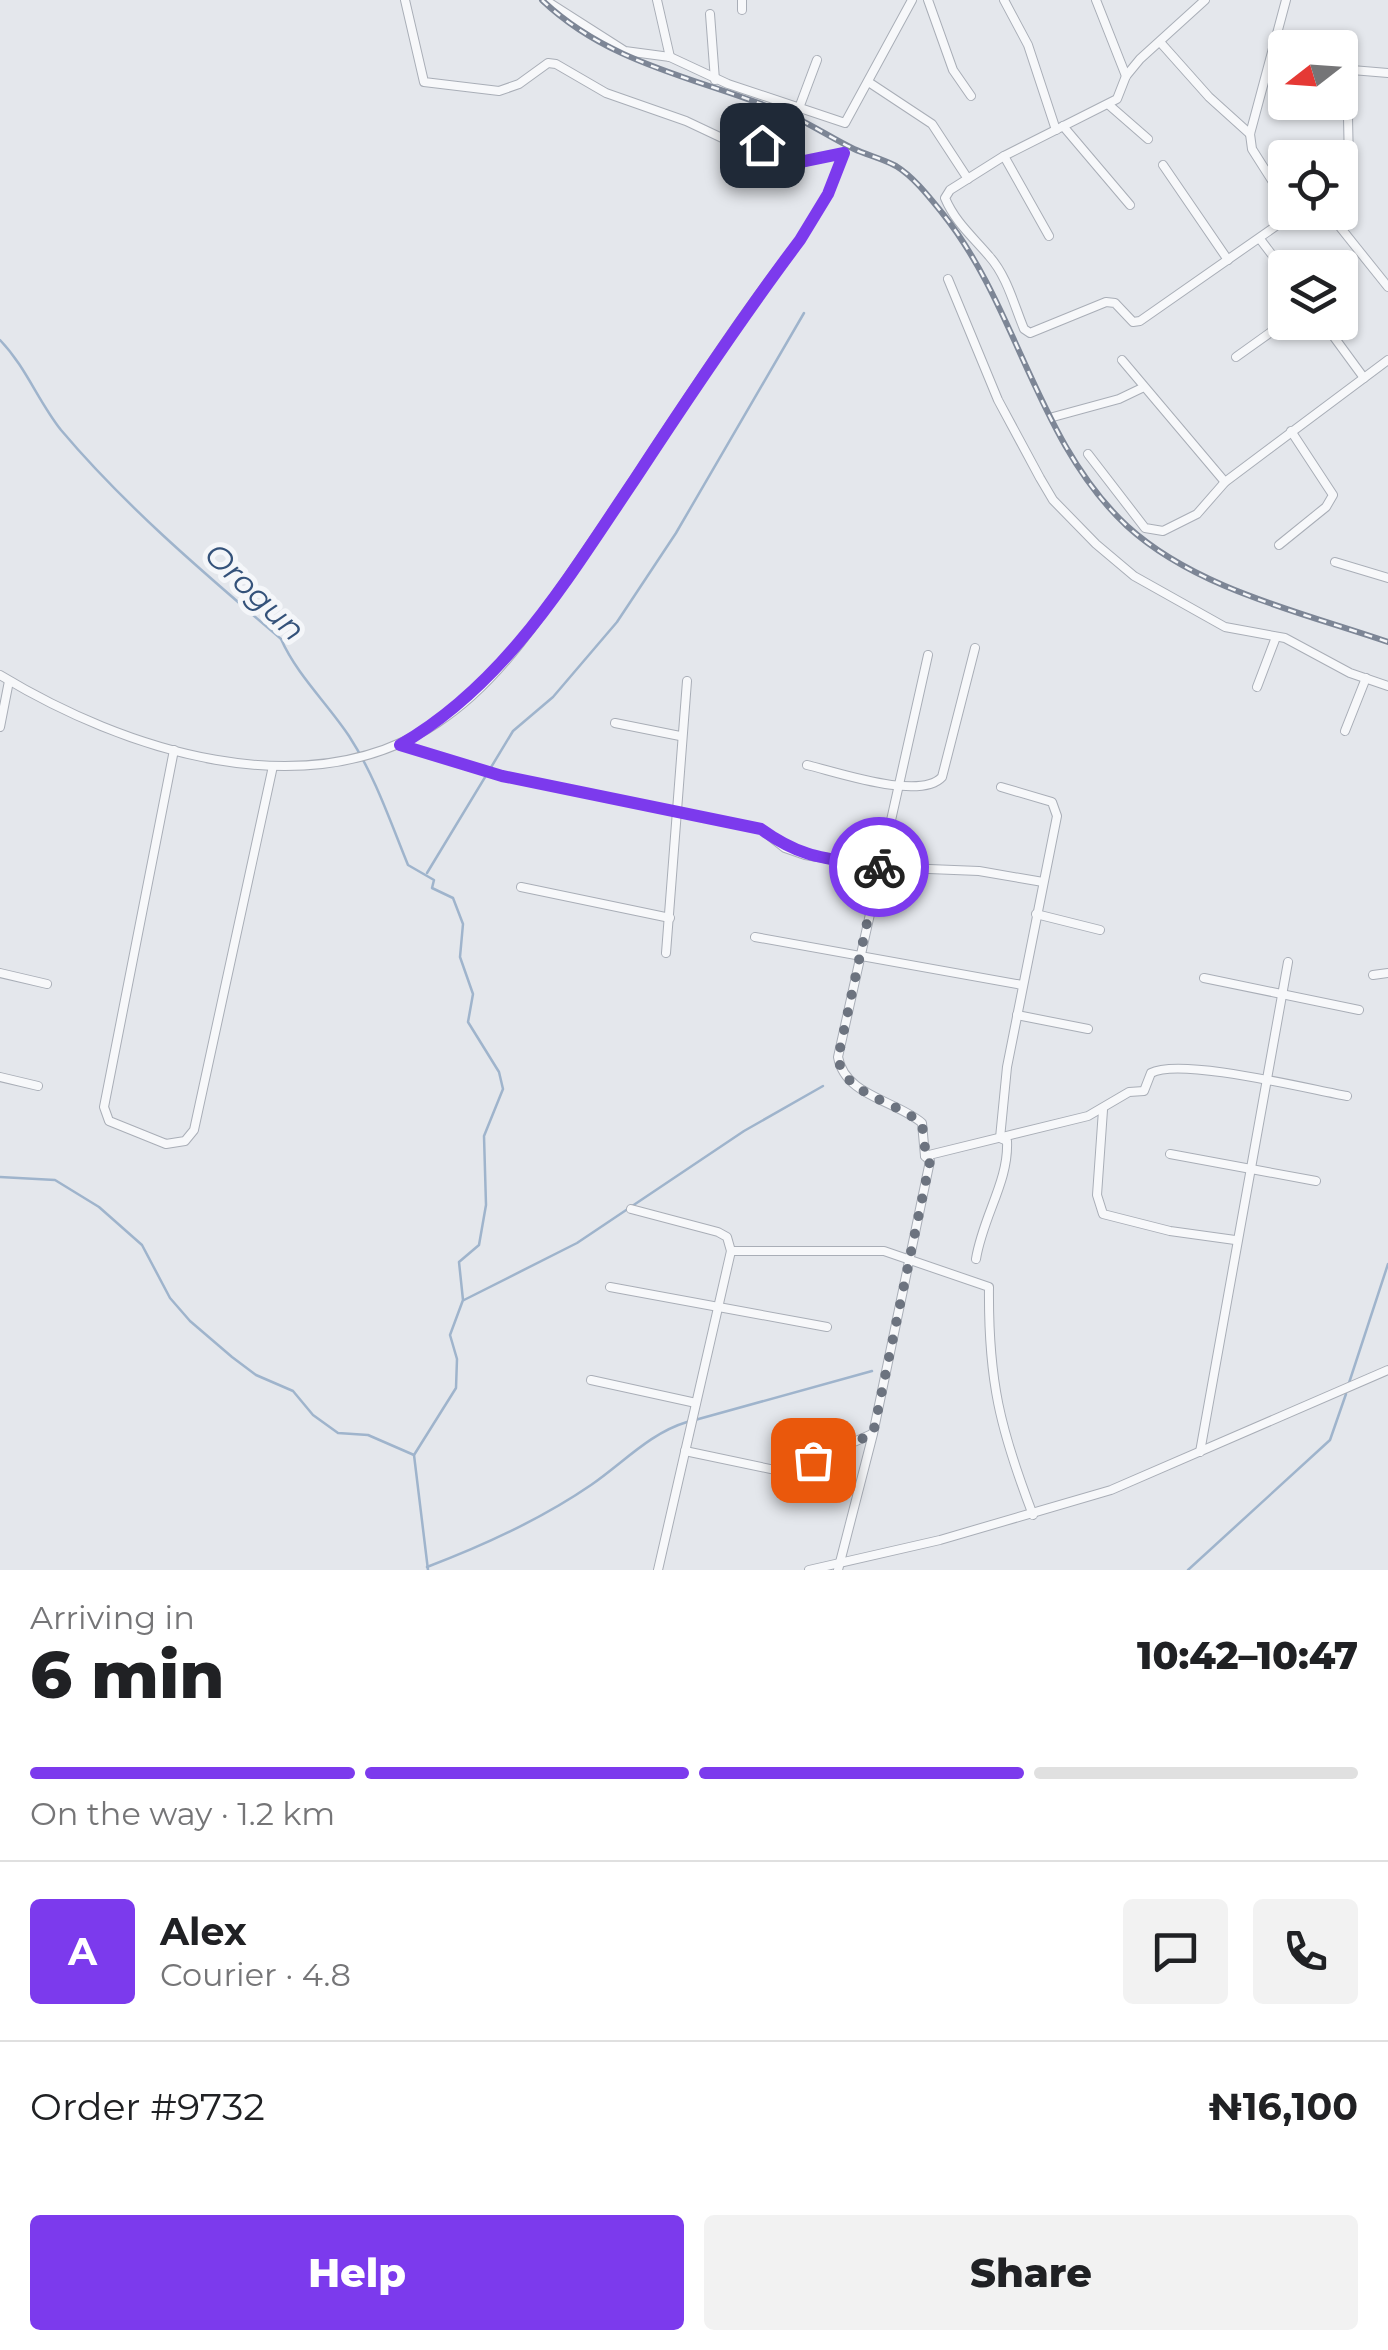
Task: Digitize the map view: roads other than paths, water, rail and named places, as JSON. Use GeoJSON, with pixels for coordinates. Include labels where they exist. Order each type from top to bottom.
{"type":"FeatureCollection","features":[{"type":"Feature","properties":{"kind":"street"},"geometry":{"type":"LineString","coordinates":[[0,675],[82,719],[174,750],[272,766],[320,764],[400,745],[437,724],[480,689],[548,606],[828,194],[844,153],[800,162],[762,145],[739,146],[686,121],[606,93],[556,64],[548,63],[519,84],[499,92],[424,82],[405,0]]}},
{"type":"Feature","properties":{"kind":"street"},"geometry":{"type":"LineString","coordinates":[[545,0],[625,51],[670,57],[716,80],[848,122],[912,0]]}},
{"type":"Feature","properties":{"kind":"street"},"geometry":{"type":"LineString","coordinates":[[567,14],[570,0]]}},
{"type":"Feature","properties":{"kind":"street"},"geometry":{"type":"LineString","coordinates":[[658,0],[670,57]]}},
{"type":"Feature","properties":{"kind":"street"},"geometry":{"type":"LineString","coordinates":[[928,0],[953,70],[971,96]]}},
{"type":"Feature","properties":{"kind":"street"},"geometry":{"type":"LineString","coordinates":[[1004,0],[1028,46],[1060,128],[1130,205]]}},
{"type":"Feature","properties":{"kind":"street"},"geometry":{"type":"LineString","coordinates":[[1096,0],[1126,76],[1123,92],[1109,105],[1004,156],[950,190],[945,198],[997,268],[1024,330],[1030,333],[1106,302],[1115,303],[1136,323],[1272,230]]}},
{"type":"Feature","properties":{"kind":"street"},"geometry":{"type":"LineString","coordinates":[[1126,76],[1205,0]]}},
{"type":"Feature","properties":{"kind":"street"},"geometry":{"type":"LineString","coordinates":[[1279,30],[1286,0]]}},
{"type":"Feature","properties":{"kind":"street"},"geometry":{"type":"LineString","coordinates":[[710,14],[716,80]]}},
{"type":"Feature","properties":{"kind":"street"},"geometry":{"type":"LineString","coordinates":[[1160,42],[1209,97],[1250,134]]}},
{"type":"Feature","properties":{"kind":"street"},"geometry":{"type":"LineString","coordinates":[[799,108],[817,60]]}},
{"type":"Feature","properties":{"kind":"street"},"geometry":{"type":"LineString","coordinates":[[1358,71],[1388,74]]}},
{"type":"Feature","properties":{"kind":"street"},"geometry":{"type":"LineString","coordinates":[[1268,73],[1250,134],[1252,150],[1268,175]]}},
{"type":"Feature","properties":{"kind":"street"},"geometry":{"type":"LineString","coordinates":[[870,83],[932,124],[968,179]]}},
{"type":"Feature","properties":{"kind":"street"},"geometry":{"type":"LineString","coordinates":[[1109,105],[1148,139]]}},
{"type":"Feature","properties":{"kind":"street"},"geometry":{"type":"LineString","coordinates":[[1004,156],[1049,236]]}},
{"type":"Feature","properties":{"kind":"street"},"geometry":{"type":"LineString","coordinates":[[1163,164],[1228,260]]}},
{"type":"Feature","properties":{"kind":"street"},"geometry":{"type":"LineString","coordinates":[[1342,230],[1388,287]]}},
{"type":"Feature","properties":{"kind":"street"},"geometry":{"type":"LineString","coordinates":[[1260,239],[1268,250]]}},
{"type":"Feature","properties":{"kind":"street"},"geometry":{"type":"LineString","coordinates":[[948,279],[998,400],[1064,513],[1134,576],[1189,608],[1238,632],[1276,637],[1388,686]]}},
{"type":"Feature","properties":{"kind":"street"},"geometry":{"type":"LineString","coordinates":[[1236,357],[1268,334]]}},
{"type":"Feature","properties":{"kind":"street"},"geometry":{"type":"LineString","coordinates":[[1336,340],[1364,378]]}},
{"type":"Feature","properties":{"kind":"street"},"geometry":{"type":"LineString","coordinates":[[1122,360],[1225,482]]}},
{"type":"Feature","properties":{"kind":"street"},"geometry":{"type":"LineString","coordinates":[[1088,454],[1145,528],[1154,532],[1198,514],[1225,482],[1388,360]]}},
{"type":"Feature","properties":{"kind":"street"},"geometry":{"type":"LineString","coordinates":[[1053,417],[1118,400],[1142,388]]}},
{"type":"Feature","properties":{"kind":"street"},"geometry":{"type":"LineString","coordinates":[[1279,545],[1326,507],[1333,495],[1291,431]]}},
{"type":"Feature","properties":{"kind":"street"},"geometry":{"type":"LineString","coordinates":[[1335,562],[1388,578]]}},
{"type":"Feature","properties":{"kind":"street"},"geometry":{"type":"LineString","coordinates":[[1257,687],[1276,637]]}},
{"type":"Feature","properties":{"kind":"street"},"geometry":{"type":"LineString","coordinates":[[807,765],[896,785],[926,787],[942,777],[975,648]]}},
{"type":"Feature","properties":{"kind":"street"},"geometry":{"type":"LineString","coordinates":[[838,1567],[873,1434],[930,1161],[922,1124],[908,1111],[852,1084],[840,1070],[838,1058],[896,785],[928,656]]}},
{"type":"Feature","properties":{"kind":"street"},"geometry":{"type":"LineString","coordinates":[[1345,731],[1366,678]]}},
{"type":"Feature","properties":{"kind":"street"},"geometry":{"type":"LineString","coordinates":[[0,727],[10,681]]}},
{"type":"Feature","properties":{"kind":"street"},"geometry":{"type":"LineString","coordinates":[[666,953],[687,681]]}},
{"type":"Feature","properties":{"kind":"street"},"geometry":{"type":"LineString","coordinates":[[615,723],[680,736]]}},
{"type":"Feature","properties":{"kind":"street"},"geometry":{"type":"LineString","coordinates":[[400,745],[502,776],[761,829],[785,848],[806,855],[879,867],[979,871],[1043,882]]}},
{"type":"Feature","properties":{"kind":"street"},"geometry":{"type":"LineString","coordinates":[[174,750],[104,1107],[112,1123],[166,1144],[185,1142],[194,1130],[272,766]]}},
{"type":"Feature","properties":{"kind":"street"},"geometry":{"type":"LineString","coordinates":[[1000,1138],[1017,1015],[1056,810],[1045,798],[1001,787]]}},
{"type":"Feature","properties":{"kind":"street"},"geometry":{"type":"LineString","coordinates":[[520,887],[670,918]]}},
{"type":"Feature","properties":{"kind":"street"},"geometry":{"type":"LineString","coordinates":[[1036,914],[1100,930]]}},
{"type":"Feature","properties":{"kind":"street"},"geometry":{"type":"LineString","coordinates":[[755,937],[1022,986]]}},
{"type":"Feature","properties":{"kind":"street"},"geometry":{"type":"LineString","coordinates":[[1200,1452],[1235,1240],[1288,962]]}},
{"type":"Feature","properties":{"kind":"street"},"geometry":{"type":"LineString","coordinates":[[0,973],[48,984]]}},
{"type":"Feature","properties":{"kind":"street"},"geometry":{"type":"LineString","coordinates":[[1373,974],[1388,973]]}},
{"type":"Feature","properties":{"kind":"street"},"geometry":{"type":"LineString","coordinates":[[1204,978],[1359,1010]]}},
{"type":"Feature","properties":{"kind":"street"},"geometry":{"type":"LineString","coordinates":[[1017,1015],[1088,1029]]}},
{"type":"Feature","properties":{"kind":"street"},"geometry":{"type":"LineString","coordinates":[[926,1156],[1103,1110],[1129,1092],[1144,1091],[1151,1074],[1161,1068],[1190,1068],[1347,1096]]}},
{"type":"Feature","properties":{"kind":"street"},"geometry":{"type":"LineString","coordinates":[[0,1077],[38,1086]]}},
{"type":"Feature","properties":{"kind":"street"},"geometry":{"type":"LineString","coordinates":[[1103,1110],[1096,1195],[1103,1214],[1170,1232],[1235,1240]]}},
{"type":"Feature","properties":{"kind":"street"},"geometry":{"type":"LineString","coordinates":[[976,1259],[981,1227],[1004,1178],[1007,1141],[1000,1138]]}},
{"type":"Feature","properties":{"kind":"street"},"geometry":{"type":"LineString","coordinates":[[1170,1154],[1316,1181]]}},
{"type":"Feature","properties":{"kind":"street"},"geometry":{"type":"LineString","coordinates":[[631,1209],[718,1232],[727,1236],[731,1251],[658,1570]]}},
{"type":"Feature","properties":{"kind":"street"},"geometry":{"type":"LineString","coordinates":[[731,1251],[863,1249],[910,1259],[990,1287],[992,1380],[1009,1452],[1032,1515]]}},
{"type":"Feature","properties":{"kind":"street"},"geometry":{"type":"LineString","coordinates":[[610,1287],[827,1327]]}},
{"type":"Feature","properties":{"kind":"street"},"geometry":{"type":"LineString","coordinates":[[809,1570],[838,1567],[1111,1490],[1388,1370]]}},
{"type":"Feature","properties":{"kind":"street"},"geometry":{"type":"LineString","coordinates":[[591,1380],[696,1403]]}},
{"type":"Feature","properties":{"kind":"street"},"geometry":{"type":"LineString","coordinates":[[686,1450],[794,1474],[813,1460],[873,1434]]}},
{"type":"Feature","properties":{"kind":"waterway"},"geometry":{"type":"LineString","coordinates":[[427,873],[513,731],[553,697],[617,622],[676,533],[804,313]]}},
{"type":"Feature","properties":{"kind":"waterway","name":"Orogun"},"geometry":{"type":"LineString","coordinates":[[0,340],[61,430],[112,486],[166,539],[281,639],[295,665],[358,751],[408,865],[434,880],[432,888],[453,898],[463,924],[460,957],[473,994],[468,1022],[499,1072],[503,1089],[484,1136],[486,1205],[479,1245],[459,1262],[463,1300],[450,1335],[457,1359],[456,1388],[414,1455],[428,1570]]}},
{"type":"Feature","properties":{"kind":"waterway"},"geometry":{"type":"LineString","coordinates":[[464,1300],[577,1243],[744,1131],[823,1086]]}},
{"type":"Feature","properties":{"kind":"waterway"},"geometry":{"type":"LineString","coordinates":[[0,1177],[55,1180],[99,1207],[142,1245],[170,1298],[190,1321],[232,1357],[256,1375],[293,1391],[313,1415],[338,1433],[368,1435],[414,1455]]}},
{"type":"Feature","properties":{"kind":"waterway"},"geometry":{"type":"LineString","coordinates":[[1348,1386],[1388,1264]]}},
{"type":"Feature","properties":{"kind":"waterway"},"geometry":{"type":"LineString","coordinates":[[695,1420],[872,1371]]}},
{"type":"Feature","properties":{"kind":"waterway"},"geometry":{"type":"LineString","coordinates":[[1188,1570],[1330,1440],[1346,1394]]}},
{"type":"Feature","properties":{"kind":"waterway"},"geometry":{"type":"LineString","coordinates":[[427,1567],[491,1541],[552,1509],[649,1441],[687,1422]]}},
{"type":"Feature","properties":{"kind":"railway"},"geometry":{"type":"LineString","coordinates":[[542,0],[599,42],[630,57],[794,117],[903,171],[933,201],[969,251],[1071,455],[1096,492],[1127,526],[1154,548],[1217,582],[1388,642]]}}]}
